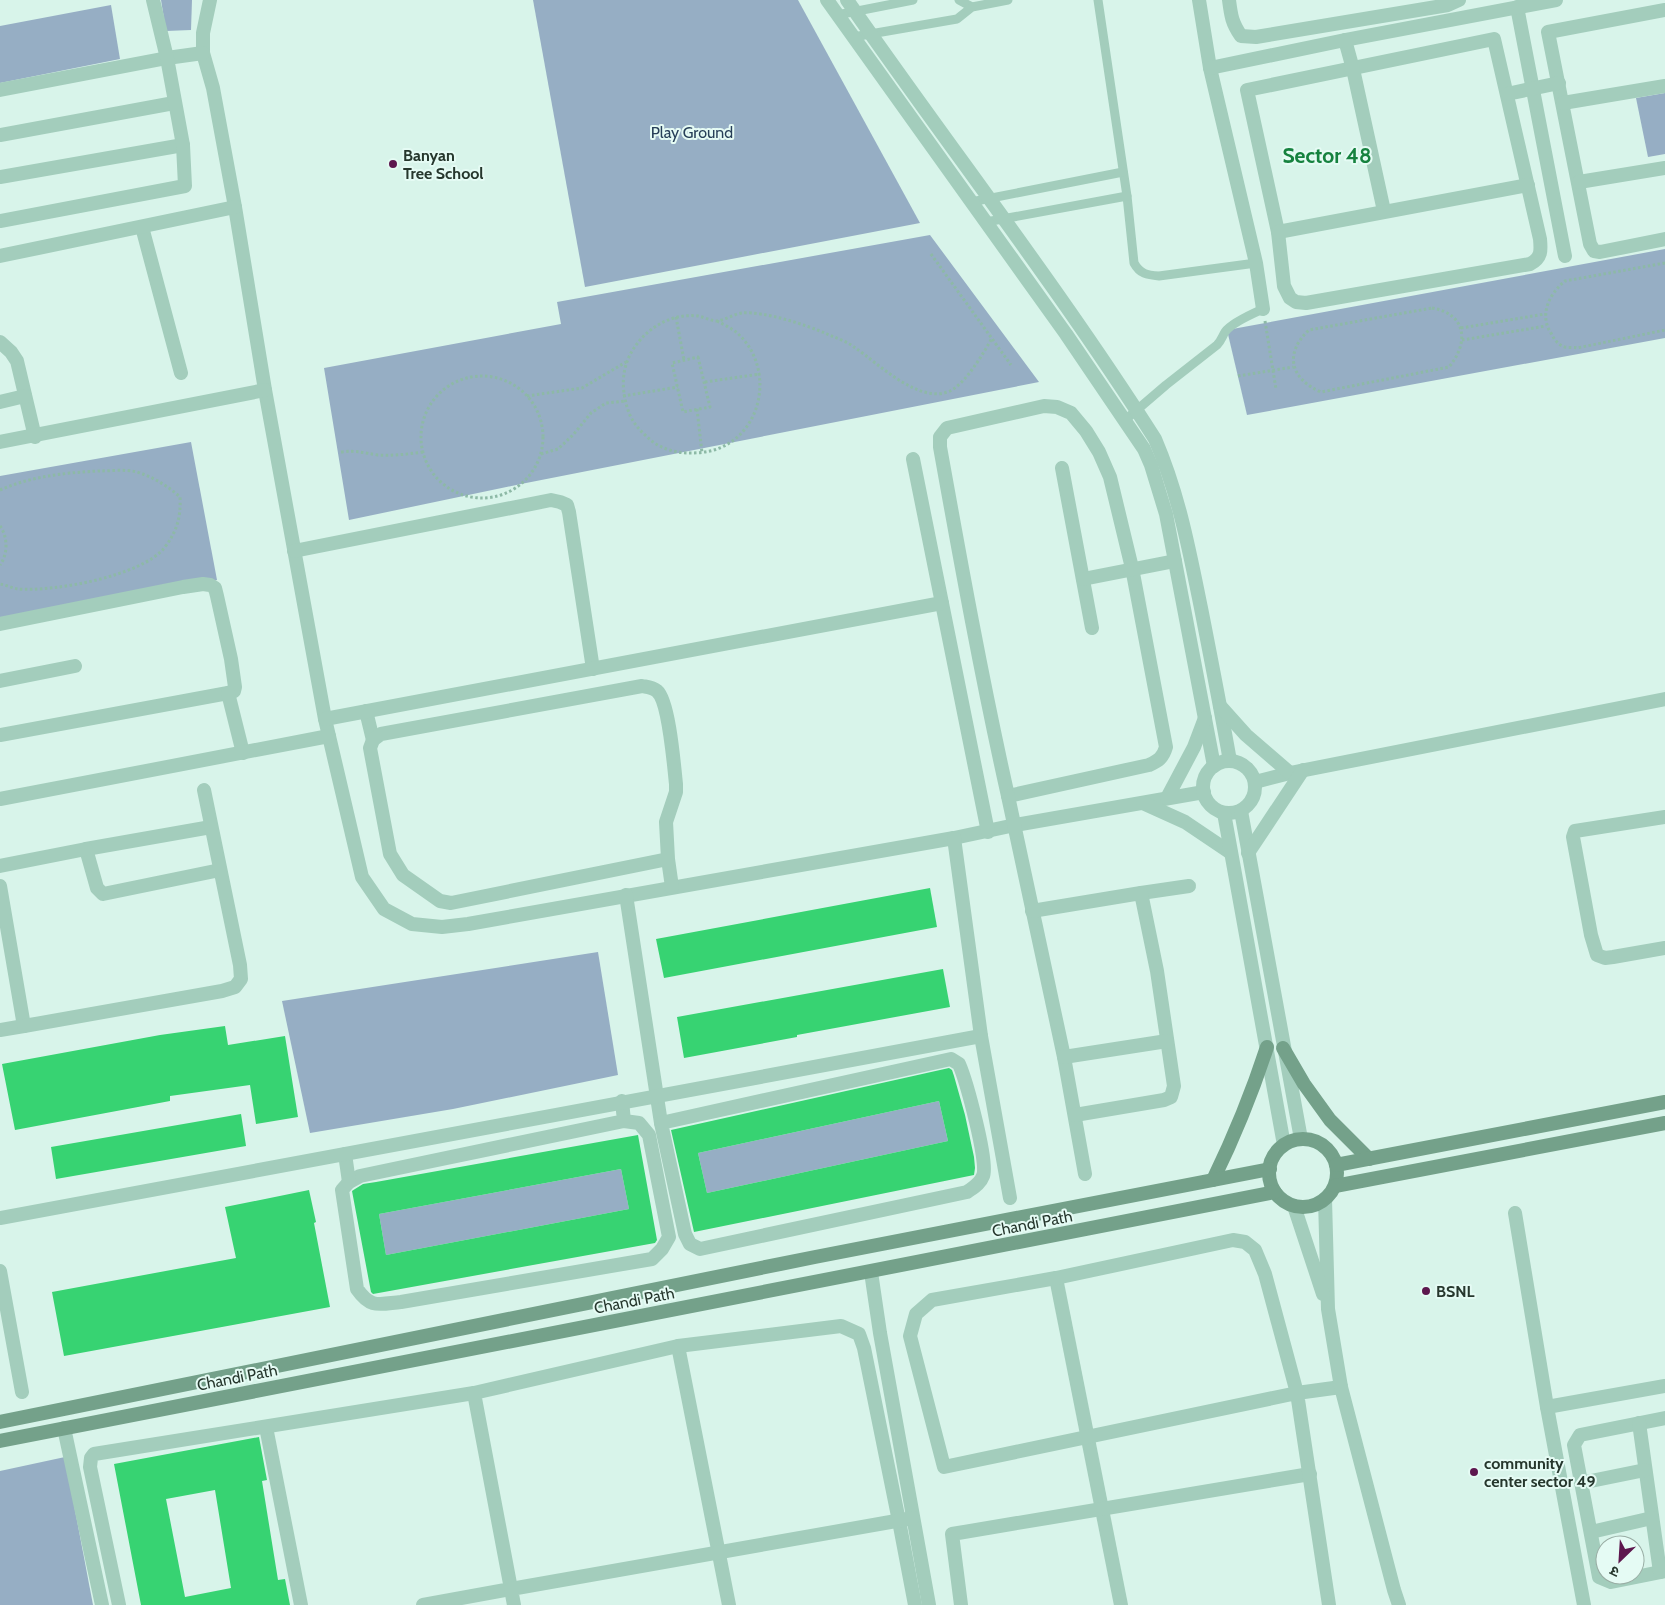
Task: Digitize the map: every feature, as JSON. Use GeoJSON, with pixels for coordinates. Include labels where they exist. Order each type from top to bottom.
{"type":"FeatureCollection","features":[{"type":"Feature","properties":{"kind":"main road"},"geometry":{"type":"LineString","coordinates":[[1213,1180],[1254,1088],[1267,1047]]}},
{"type":"Feature","properties":{"kind":"main road"},"geometry":{"type":"LineString","coordinates":[[1283,1048],[1304,1084],[1330,1120],[1369,1159]]}},
{"type":"Feature","properties":{"kind":"main road"},"geometry":{"type":"LineString","coordinates":[[1336,1165],[1665,1102]]}},
{"type":"Feature","properties":{"kind":"main road"},"geometry":{"type":"LineString","coordinates":[[1335,1186],[1665,1123]]}},
{"type":"Feature","properties":{"kind":"main road"},"geometry":{"type":"LineString","coordinates":[[1301,1139],[1312,1141],[1323,1146],[1332,1154],[1337,1176],[1335,1186],[1325,1199],[1311,1206],[1294,1206],[1284,1201],[1275,1192],[1270,1181],[1270,1169],[1272,1160],[1284,1145],[1301,1139]]}},
{"type":"Feature","properties":{"kind":"main road","name":"Chandi Path"},"geometry":{"type":"LineString","coordinates":[[0,1420],[20,1418],[427,1334],[1270,1169]]}},
{"type":"Feature","properties":{"kind":"main road","name":"Chandi Path"},"geometry":{"type":"LineString","coordinates":[[0,1441],[1275,1192]]}},
{"type":"Feature","properties":{"kind":"street"},"geometry":{"type":"LineString","coordinates":[[0,221],[185,186],[183,145],[153,0]]}},
{"type":"Feature","properties":{"kind":"street"},"geometry":{"type":"LineString","coordinates":[[210,0],[203,33],[203,53],[213,88],[235,208],[265,390],[325,719],[362,877],[384,909],[412,924],[442,927],[988,832],[1015,825],[1204,792]]}},
{"type":"Feature","properties":{"kind":"street"},"geometry":{"type":"LineString","coordinates":[[827,0],[1066,334],[1144,449],[1151,464],[1166,514],[1214,766]]}},
{"type":"Feature","properties":{"kind":"street"},"geometry":{"type":"LineString","coordinates":[[1199,0],[1210,68],[1256,264],[1263,309]]}},
{"type":"Feature","properties":{"kind":"street"},"geometry":{"type":"LineString","coordinates":[[1229,0],[1232,21],[1241,36],[1256,37],[1448,4],[1459,0]]}},
{"type":"Feature","properties":{"kind":"street"},"geometry":{"type":"LineString","coordinates":[[1210,68],[1556,0]]}},
{"type":"Feature","properties":{"kind":"street"},"geometry":{"type":"LineString","coordinates":[[851,5],[1041,269],[1154,439],[1168,470],[1178,502],[1230,762]]}},
{"type":"Feature","properties":{"kind":"street"},"geometry":{"type":"LineString","coordinates":[[1517,7],[1565,256]]}},
{"type":"Feature","properties":{"kind":"street"},"geometry":{"type":"LineString","coordinates":[[1665,10],[1548,32],[1590,244],[1594,251],[1600,252],[1665,240]]}},
{"type":"Feature","properties":{"kind":"street"},"geometry":{"type":"LineString","coordinates":[[1494,39],[1540,239],[1541,253],[1536,261],[1530,264],[1306,302],[1296,302],[1290,298],[1284,286],[1278,232],[1247,90],[1353,69],[1494,39]]}},
{"type":"Feature","properties":{"kind":"street"},"geometry":{"type":"LineString","coordinates":[[1345,40],[1384,211]]}},
{"type":"Feature","properties":{"kind":"street"},"geometry":{"type":"LineString","coordinates":[[0,90],[166,58],[203,53]]}},
{"type":"Feature","properties":{"kind":"street"},"geometry":{"type":"LineString","coordinates":[[1507,94],[1559,83]]}},
{"type":"Feature","properties":{"kind":"street"},"geometry":{"type":"LineString","coordinates":[[1563,103],[1665,86]]}},
{"type":"Feature","properties":{"kind":"street"},"geometry":{"type":"LineString","coordinates":[[0,135],[174,103]]}},
{"type":"Feature","properties":{"kind":"street"},"geometry":{"type":"LineString","coordinates":[[0,177],[183,145]]}},
{"type":"Feature","properties":{"kind":"street"},"geometry":{"type":"LineString","coordinates":[[1578,182],[1665,168]]}},
{"type":"Feature","properties":{"kind":"street"},"geometry":{"type":"LineString","coordinates":[[1278,232],[1528,185]]}},
{"type":"Feature","properties":{"kind":"street"},"geometry":{"type":"LineString","coordinates":[[0,256],[235,208]]}},
{"type":"Feature","properties":{"kind":"street"},"geometry":{"type":"LineString","coordinates":[[142,227],[181,373]]}},
{"type":"Feature","properties":{"kind":"street"},"geometry":{"type":"LineString","coordinates":[[0,342],[18,362],[35,437]]}},
{"type":"Feature","properties":{"kind":"street"},"geometry":{"type":"LineString","coordinates":[[0,442],[35,437],[265,390]]}},
{"type":"Feature","properties":{"kind":"street"},"geometry":{"type":"LineString","coordinates":[[0,402],[25,396]]}},
{"type":"Feature","properties":{"kind":"street"},"geometry":{"type":"LineString","coordinates":[[1008,796],[1149,765],[1158,761],[1166,747],[1132,568],[1110,477],[1099,452],[1086,431],[1071,413],[1057,407],[1044,406],[947,428],[940,437],[940,447],[990,716],[1064,1057],[1085,1174]]}},
{"type":"Feature","properties":{"kind":"street"},"geometry":{"type":"LineString","coordinates":[[913,459],[988,832]]}},
{"type":"Feature","properties":{"kind":"street"},"geometry":{"type":"LineString","coordinates":[[1062,468],[1092,628]]}},
{"type":"Feature","properties":{"kind":"street"},"geometry":{"type":"LineString","coordinates":[[294,551],[551,500],[560,502],[567,505],[569,512],[593,669]]}},
{"type":"Feature","properties":{"kind":"street"},"geometry":{"type":"LineString","coordinates":[[1083,579],[1132,568],[1175,562]]}},
{"type":"Feature","properties":{"kind":"street"},"geometry":{"type":"LineString","coordinates":[[0,624],[183,587],[210,585],[215,588],[231,658],[235,687],[234,691],[228,693],[0,735]]}},
{"type":"Feature","properties":{"kind":"street"},"geometry":{"type":"LineString","coordinates":[[325,719],[942,604]]}},
{"type":"Feature","properties":{"kind":"street"},"geometry":{"type":"LineString","coordinates":[[0,681],[75,666]]}},
{"type":"Feature","properties":{"kind":"street"},"geometry":{"type":"LineString","coordinates":[[668,859],[451,904],[440,901],[402,875],[390,854],[371,758],[370,748],[373,740],[381,734],[642,686],[650,687],[658,692],[662,699],[670,731],[676,784],[676,792],[666,822],[672,887]]}},
{"type":"Feature","properties":{"kind":"street"},"geometry":{"type":"LineString","coordinates":[[228,693],[243,753]]}},
{"type":"Feature","properties":{"kind":"street"},"geometry":{"type":"LineString","coordinates":[[1255,782],[1296,772],[1665,699]]}},
{"type":"Feature","properties":{"kind":"street"},"geometry":{"type":"LineString","coordinates":[[1220,706],[1246,735],[1296,772]]}},
{"type":"Feature","properties":{"kind":"street"},"geometry":{"type":"LineString","coordinates":[[366,711],[373,740]]}},
{"type":"Feature","properties":{"kind":"street"},"geometry":{"type":"LineString","coordinates":[[1167,798],[1194,747],[1205,718]]}},
{"type":"Feature","properties":{"kind":"street"},"geometry":{"type":"LineString","coordinates":[[0,799],[329,736]]}},
{"type":"Feature","properties":{"kind":"street"},"geometry":{"type":"LineString","coordinates":[[1222,762],[1239,763],[1252,774],[1255,782],[1255,791],[1248,806],[1232,813],[1216,809],[1209,804],[1204,792],[1204,780],[1214,766],[1222,762]]}},
{"type":"Feature","properties":{"kind":"street"},"geometry":{"type":"LineString","coordinates":[[1248,853],[1296,772]]}},
{"type":"Feature","properties":{"kind":"street"},"geometry":{"type":"LineString","coordinates":[[0,1030],[222,991],[235,987],[241,979],[240,966],[204,790]]}},
{"type":"Feature","properties":{"kind":"street"},"geometry":{"type":"LineString","coordinates":[[1143,803],[1185,822],[1231,853]]}},
{"type":"Feature","properties":{"kind":"street"},"geometry":{"type":"LineString","coordinates":[[1241,810],[1301,1139]]}},
{"type":"Feature","properties":{"kind":"street"},"geometry":{"type":"LineString","coordinates":[[1224,812],[1284,1145]]}},
{"type":"Feature","properties":{"kind":"street"},"geometry":{"type":"LineString","coordinates":[[1665,817],[1575,831],[1573,837],[1591,934],[1597,955],[1605,958],[1665,948]]}},
{"type":"Feature","properties":{"kind":"street"},"geometry":{"type":"LineString","coordinates":[[0,866],[211,827]]}},
{"type":"Feature","properties":{"kind":"street"},"geometry":{"type":"LineString","coordinates":[[954,838],[982,1036],[1010,1198]]}},
{"type":"Feature","properties":{"kind":"street"},"geometry":{"type":"LineString","coordinates":[[86,849],[97,888],[103,894],[220,870]]}},
{"type":"Feature","properties":{"kind":"street"},"geometry":{"type":"LineString","coordinates":[[0,886],[24,1026]]}},
{"type":"Feature","properties":{"kind":"street"},"geometry":{"type":"LineString","coordinates":[[1032,910],[1189,886]]}},
{"type":"Feature","properties":{"kind":"street"},"geometry":{"type":"LineString","coordinates":[[1075,1116],[1164,1100],[1171,1096],[1174,1086],[1157,971],[1141,893]]}},
{"type":"Feature","properties":{"kind":"street"},"geometry":{"type":"LineString","coordinates":[[626,895],[661,1123],[685,1234],[690,1244],[700,1249],[967,1192],[979,1184],[984,1174],[983,1159],[968,1088],[959,1064],[951,1059],[661,1123]]}},
{"type":"Feature","properties":{"kind":"street"},"geometry":{"type":"LineString","coordinates":[[1264,1029],[1279,1026]]}},
{"type":"Feature","properties":{"kind":"street"},"geometry":{"type":"LineString","coordinates":[[0,1218],[982,1036]]}},
{"type":"Feature","properties":{"kind":"street"},"geometry":{"type":"LineString","coordinates":[[1064,1057],[1167,1041]]}},
{"type":"Feature","properties":{"kind":"street"},"geometry":{"type":"LineString","coordinates":[[622,1102],[624,1121]]}},
{"type":"Feature","properties":{"kind":"street"},"geometry":{"type":"LineString","coordinates":[[624,1121],[638,1123],[649,1135],[669,1237],[662,1249],[652,1259],[401,1302],[374,1304],[364,1299],[356,1289],[342,1190],[349,1182],[360,1176],[624,1121]]}},
{"type":"Feature","properties":{"kind":"street"},"geometry":{"type":"LineString","coordinates":[[345,1154],[349,1182]]}},
{"type":"Feature","properties":{"kind":"street"},"geometry":{"type":"LineString","coordinates":[[1325,1199],[1328,1309],[1341,1387],[1399,1605]]}},
{"type":"Feature","properties":{"kind":"street"},"geometry":{"type":"LineString","coordinates":[[1294,1206],[1328,1309]]}},
{"type":"Feature","properties":{"kind":"street"},"geometry":{"type":"LineString","coordinates":[[1515,1213],[1547,1407],[1584,1605]]}},
{"type":"Feature","properties":{"kind":"street"},"geometry":{"type":"LineString","coordinates":[[1329,1605],[1298,1393],[1265,1274],[1255,1250],[1245,1242],[1234,1240],[1056,1278],[932,1300],[916,1314],[910,1336],[944,1467],[1298,1393],[1341,1387]]}},
{"type":"Feature","properties":{"kind":"street"},"geometry":{"type":"LineString","coordinates":[[0,1271],[22,1392]]}},
{"type":"Feature","properties":{"kind":"street"},"geometry":{"type":"LineString","coordinates":[[872,1272],[906,1519],[914,1605]]}},
{"type":"Feature","properties":{"kind":"street"},"geometry":{"type":"LineString","coordinates":[[1056,1278],[1121,1605]]}},
{"type":"Feature","properties":{"kind":"street"},"geometry":{"type":"LineString","coordinates":[[119,1605],[90,1467],[91,1458],[94,1454],[266,1428],[474,1393],[678,1346],[841,1326],[858,1334],[864,1348],[929,1605]]}},
{"type":"Feature","properties":{"kind":"street"},"geometry":{"type":"LineString","coordinates":[[678,1346],[729,1605]]}},
{"type":"Feature","properties":{"kind":"street"},"geometry":{"type":"LineString","coordinates":[[1547,1407],[1665,1386]]}},
{"type":"Feature","properties":{"kind":"street"},"geometry":{"type":"LineString","coordinates":[[474,1393],[514,1605]]}},
{"type":"Feature","properties":{"kind":"street"},"geometry":{"type":"LineString","coordinates":[[1638,1423],[1662,1571],[1610,1582],[1599,1577],[1574,1445],[1580,1434],[1638,1423],[1665,1418]]}},
{"type":"Feature","properties":{"kind":"street"},"geometry":{"type":"LineString","coordinates":[[64,1428],[102,1605]]}},
{"type":"Feature","properties":{"kind":"street"},"geometry":{"type":"LineString","coordinates":[[266,1428],[301,1605]]}},
{"type":"Feature","properties":{"kind":"street"},"geometry":{"type":"LineString","coordinates":[[1582,1483],[1645,1470]]}},
{"type":"Feature","properties":{"kind":"street"},"geometry":{"type":"LineString","coordinates":[[961,1605],[952,1534],[1310,1474]]}},
{"type":"Feature","properties":{"kind":"street"},"geometry":{"type":"LineString","coordinates":[[1591,1532],[1652,1518]]}},
{"type":"Feature","properties":{"kind":"street"},"geometry":{"type":"LineString","coordinates":[[423,1605],[906,1519]]}},
{"type":"Feature","properties":{"kind":"lane"},"geometry":{"type":"LineString","coordinates":[[837,15],[851,5],[913,0]]}},
{"type":"Feature","properties":{"kind":"lane"},"geometry":{"type":"LineString","coordinates":[[959,0],[972,6]]}},
{"type":"Feature","properties":{"kind":"lane"},"geometry":{"type":"LineString","coordinates":[[853,37],[956,20],[972,6],[1008,0]]}},
{"type":"Feature","properties":{"kind":"lane"},"geometry":{"type":"LineString","coordinates":[[1098,0],[1127,196],[1134,264],[1145,275],[1159,276],[1256,264]]}},
{"type":"Feature","properties":{"kind":"lane"},"geometry":{"type":"LineString","coordinates":[[971,202],[1123,172]]}},
{"type":"Feature","properties":{"kind":"lane"},"geometry":{"type":"LineString","coordinates":[[986,222],[1127,196]]}},
{"type":"Feature","properties":{"kind":"lane"},"geometry":{"type":"LineString","coordinates":[[1124,420],[1191,364],[1217,345],[1225,331],[1230,327],[1263,309]]}},
{"type":"Feature","properties":{"kind":"path"},"geometry":{"type":"LineString","coordinates":[[931,254],[1011,365]]}},
{"type":"Feature","properties":{"kind":"path"},"geometry":{"type":"LineString","coordinates":[[1665,262],[1565,281],[1554,290],[1544,314],[1546,326],[1556,341],[1564,347],[1577,348],[1665,330]]}},
{"type":"Feature","properties":{"kind":"path"},"geometry":{"type":"LineString","coordinates":[[1432,308],[1442,310],[1460,324],[1462,340],[1457,357],[1449,367],[1321,392],[1309,387],[1299,377],[1293,367],[1295,353],[1301,337],[1309,330],[1432,308]]}},
{"type":"Feature","properties":{"kind":"path"},"geometry":{"type":"LineString","coordinates":[[1263,309],[1276,389]]}},
{"type":"Feature","properties":{"kind":"path"},"geometry":{"type":"LineString","coordinates":[[717,321],[743,313],[776,317],[816,329],[852,346],[918,392],[934,394],[950,391],[963,380],[980,359],[992,338]]}},
{"type":"Feature","properties":{"kind":"path"},"geometry":{"type":"LineString","coordinates":[[1462,328],[1544,314]]}},
{"type":"Feature","properties":{"kind":"path"},"geometry":{"type":"LineString","coordinates":[[697,316],[717,321],[737,332],[751,350],[760,374],[760,394],[754,415],[741,434],[722,447],[702,453],[678,453],[658,445],[641,432],[630,415],[623,396],[623,375],[629,355],[641,338],[657,325],[676,317],[697,316]]}},
{"type":"Feature","properties":{"kind":"path"},"geometry":{"type":"LineString","coordinates":[[676,317],[684,360]]}},
{"type":"Feature","properties":{"kind":"path"},"geometry":{"type":"LineString","coordinates":[[1462,340],[1546,326]]}},
{"type":"Feature","properties":{"kind":"path"},"geometry":{"type":"LineString","coordinates":[[698,357],[710,407],[684,412],[672,363],[684,360],[698,357]]}},
{"type":"Feature","properties":{"kind":"path"},"geometry":{"type":"LineString","coordinates":[[527,396],[582,388],[627,362]]}},
{"type":"Feature","properties":{"kind":"path"},"geometry":{"type":"LineString","coordinates":[[1238,376],[1293,367]]}},
{"type":"Feature","properties":{"kind":"path"},"geometry":{"type":"LineString","coordinates":[[705,382],[760,374]]}},
{"type":"Feature","properties":{"kind":"path"},"geometry":{"type":"LineString","coordinates":[[478,375],[498,377],[516,386],[527,396],[539,416],[543,434],[541,454],[530,475],[521,484],[504,494],[486,498],[466,496],[448,488],[434,475],[424,459],[420,440],[422,420],[430,403],[443,389],[460,379],[478,375]]}},
{"type":"Feature","properties":{"kind":"path"},"geometry":{"type":"LineString","coordinates":[[623,396],[678,387]]}},
{"type":"Feature","properties":{"kind":"path"},"geometry":{"type":"LineString","coordinates":[[541,454],[558,449],[573,436],[591,413],[606,403],[625,401]]}},
{"type":"Feature","properties":{"kind":"path"},"geometry":{"type":"LineString","coordinates":[[697,410],[702,453]]}},
{"type":"Feature","properties":{"kind":"path"},"geometry":{"type":"LineString","coordinates":[[341,452],[356,450],[378,455],[393,455],[423,452]]}},
{"type":"Feature","properties":{"kind":"path"},"geometry":{"type":"LineString","coordinates":[[0,490],[40,476],[110,471],[136,472],[154,479],[180,497],[180,515],[175,530],[164,548],[147,562],[98,581],[52,588],[17,589],[0,584]]}},
{"type":"Feature","properties":{"kind":"path"},"geometry":{"type":"LineString","coordinates":[[0,526],[6,539],[6,551],[0,565]]}},
{"type":"Feature","properties":{"kind":"green space"},"geometry":{"type":"Polygon","coordinates":[[[161,0],[192,0],[191,30],[166,31],[161,0]]]}},
{"type":"Feature","properties":{"kind":"green space","name":"Play Ground"},"geometry":{"type":"Polygon","coordinates":[[[533,0],[798,0],[920,223],[585,287],[533,0]]]}},
{"type":"Feature","properties":{"kind":"green space"},"geometry":{"type":"Polygon","coordinates":[[[111,5],[120,59],[0,83],[0,26],[111,5]]]}},
{"type":"Feature","properties":{"kind":"green space"},"geometry":{"type":"Polygon","coordinates":[[[1665,93],[1665,154],[1648,157],[1636,98],[1665,93]]]}},
{"type":"Feature","properties":{"kind":"green space"},"geometry":{"type":"Polygon","coordinates":[[[930,235],[1039,382],[521,484],[349,520],[324,368],[561,324],[557,302],[930,235]]]}},
{"type":"Feature","properties":{"kind":"green space"},"geometry":{"type":"Polygon","coordinates":[[[1665,249],[1665,338],[1247,415],[1227,330],[1665,249]]]}},
{"type":"Feature","properties":{"kind":"green space"},"geometry":{"type":"Polygon","coordinates":[[[191,442],[217,580],[0,619],[0,476],[191,442]]]}},
{"type":"Feature","properties":{"kind":"green space"},"geometry":{"type":"Polygon","coordinates":[[[598,952],[618,1075],[453,1109],[310,1133],[282,1001],[598,952]]]}},
{"type":"Feature","properties":{"kind":"green space"},"geometry":{"type":"Polygon","coordinates":[[[939,1101],[948,1141],[707,1193],[698,1153],[939,1101]]]}},
{"type":"Feature","properties":{"kind":"green space"},"geometry":{"type":"Polygon","coordinates":[[[621,1169],[629,1209],[386,1255],[379,1214],[621,1169]]]}},
{"type":"Feature","properties":{"kind":"green space"},"geometry":{"type":"Polygon","coordinates":[[[65,1457],[93,1605],[0,1605],[0,1471],[65,1457]]]}},
{"type":"Feature","properties":{"kind":"building"},"geometry":{"type":"Polygon","coordinates":[[[930,888],[937,927],[664,978],[656,939],[930,888]]]}},
{"type":"Feature","properties":{"kind":"building"},"geometry":{"type":"Polygon","coordinates":[[[943,969],[950,1007],[684,1058],[677,1017],[943,969]]]}},
{"type":"Feature","properties":{"kind":"building"},"geometry":{"type":"Polygon","coordinates":[[[225,1026],[228,1045],[285,1036],[298,1117],[256,1124],[250,1085],[170,1096],[170,1101],[15,1130],[2,1064],[160,1035],[225,1026]]]}},
{"type":"Feature","properties":{"kind":"building"},"geometry":{"type":"Polygon","coordinates":[[[949,1068],[952,1070],[965,1115],[975,1168],[974,1175],[694,1232],[671,1130],[949,1068]],[[939,1101],[698,1153],[707,1193],[948,1141],[939,1101]]]}},
{"type":"Feature","properties":{"kind":"building"},"geometry":{"type":"Polygon","coordinates":[[[241,1114],[246,1146],[56,1179],[51,1147],[241,1114]]]}},
{"type":"Feature","properties":{"kind":"building"},"geometry":{"type":"Polygon","coordinates":[[[638,1135],[657,1240],[655,1243],[373,1294],[371,1292],[352,1191],[363,1184],[638,1135]],[[621,1169],[379,1214],[386,1255],[629,1209],[621,1169]]]}},
{"type":"Feature","properties":{"kind":"building"},"geometry":{"type":"Polygon","coordinates":[[[309,1190],[330,1307],[64,1356],[52,1292],[236,1258],[225,1207],[309,1190]]]}},
{"type":"Feature","properties":{"kind":"building"},"geometry":{"type":"Polygon","coordinates":[[[259,1437],[267,1480],[262,1481],[278,1580],[285,1579],[290,1605],[141,1605],[114,1464],[259,1437]],[[215,1490],[166,1499],[185,1597],[231,1588],[215,1490]]]}},
{"type":"Feature","properties":{"kind":"place","name":"Banyan Tree School"},"geometry":{"type":"Point","coordinates":[393,164]}},
{"type":"Feature","properties":{"kind":"place","name":"BSNL"},"geometry":{"type":"Point","coordinates":[1426,1291]}},
{"type":"Feature","properties":{"kind":"place","name":"community center sector 49"},"geometry":{"type":"Point","coordinates":[1474,1472]}},
{"type":"Feature","properties":{"kind":"district","name":"Sector 48"},"geometry":{"type":"Point","coordinates":[1327,156]}}]}
